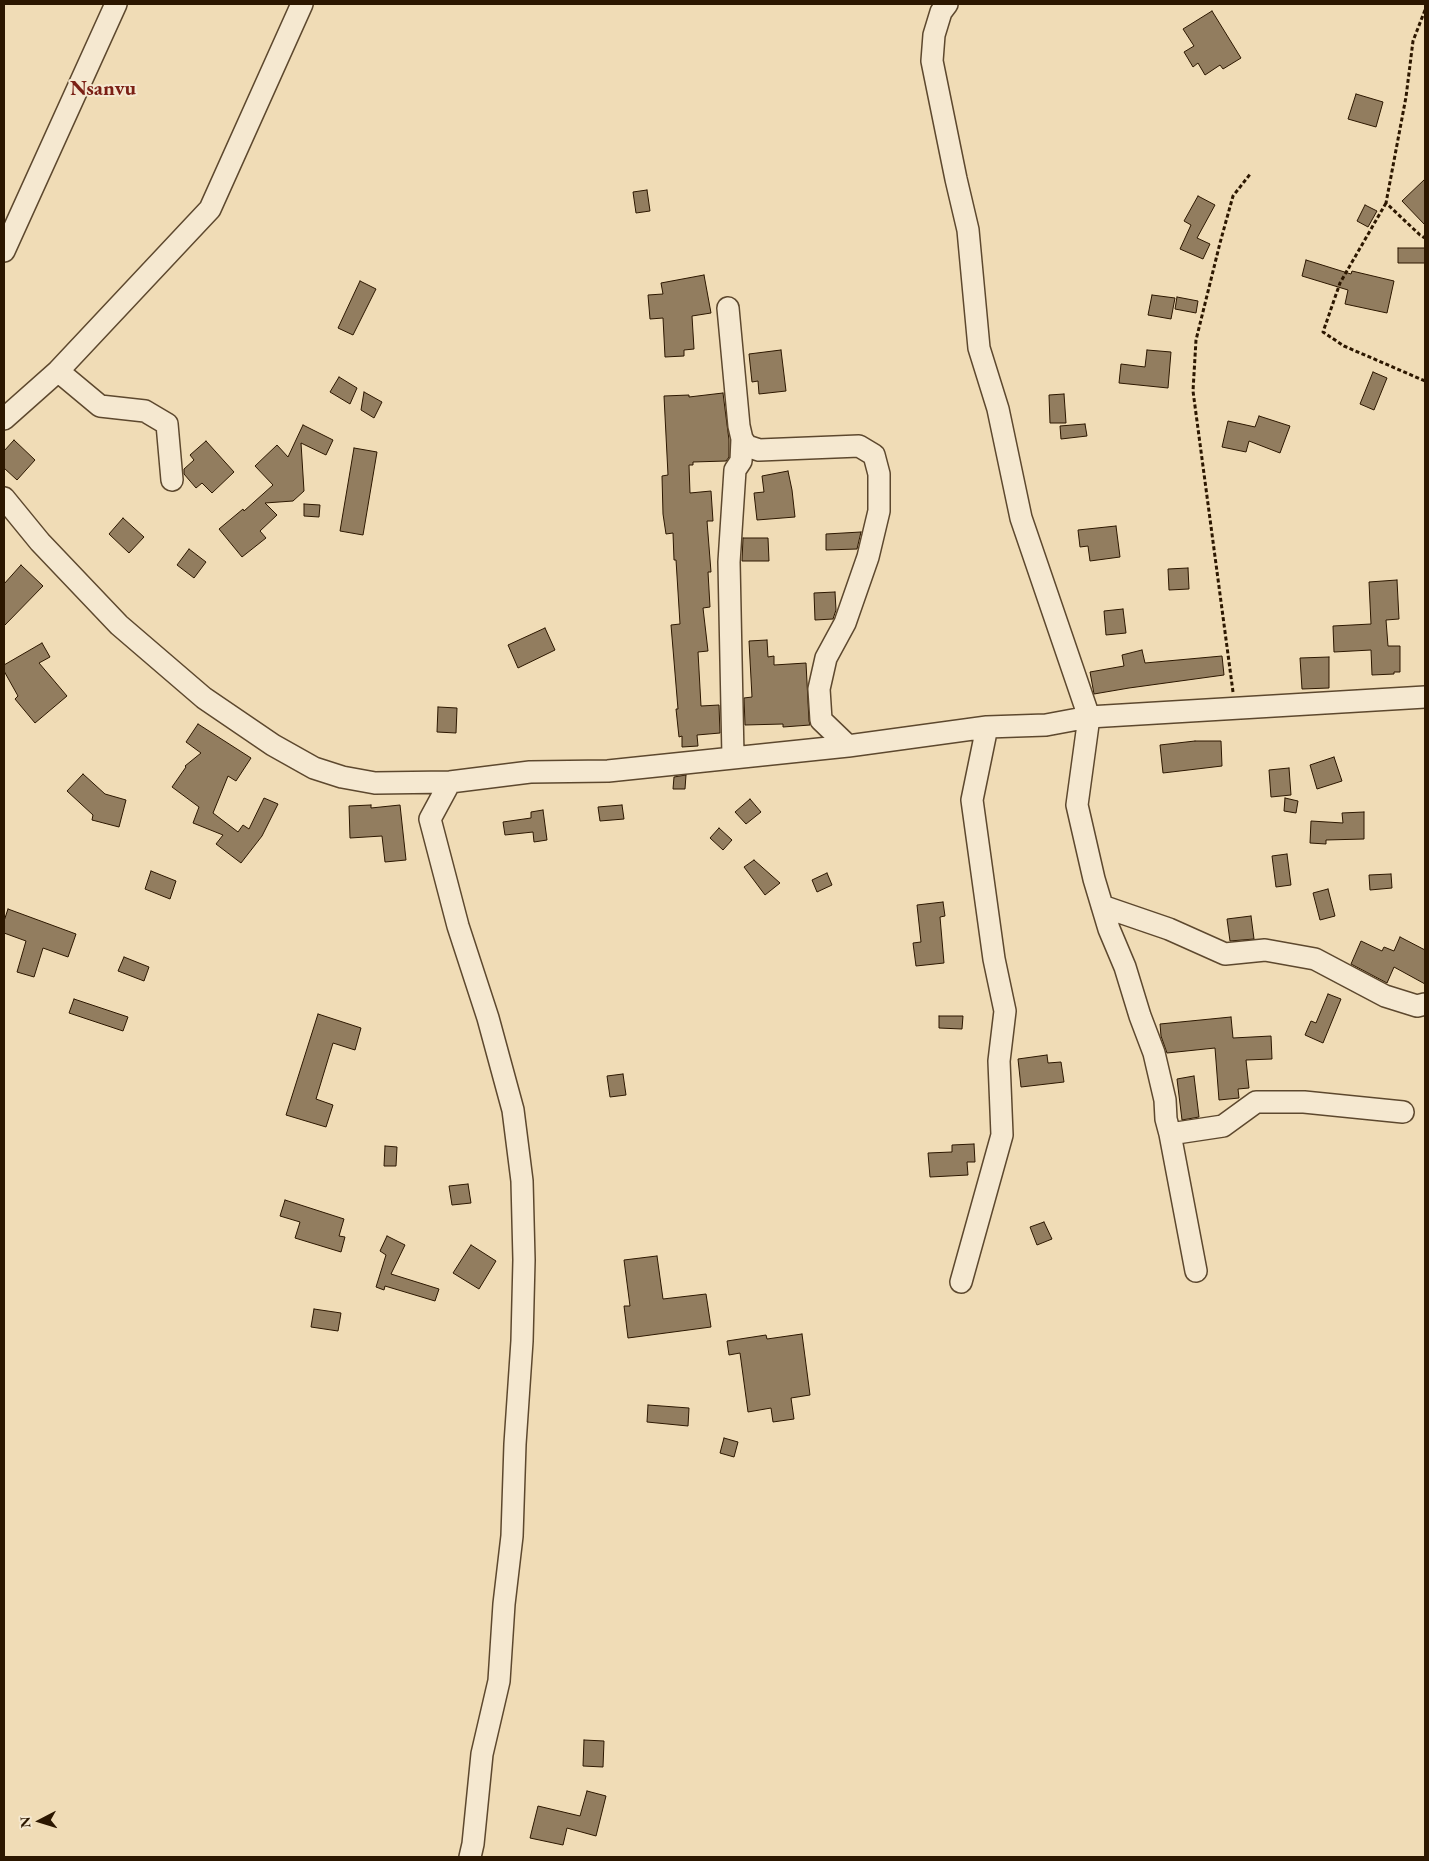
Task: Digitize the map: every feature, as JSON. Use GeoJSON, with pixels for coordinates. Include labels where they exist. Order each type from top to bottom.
{"type":"FeatureCollection","features":[{"type":"Feature","properties":{"kind":"street"},"geometry":{"type":"LineString","coordinates":[[4,251],[116,4]]}},
{"type":"Feature","properties":{"kind":"street"},"geometry":{"type":"LineString","coordinates":[[4,419],[58,371],[210,209],[302,4]]}},
{"type":"Feature","properties":{"kind":"street"},"geometry":{"type":"LineString","coordinates":[[942,6],[934,35],[932,61],[968,230],[979,348],[998,409],[1021,518],[1090,717],[1076,805],[1109,930],[1125,967],[1154,1053],[1165,1100],[1166,1119],[1196,1271]]}},
{"type":"Feature","properties":{"kind":"street"},"geometry":{"type":"LineString","coordinates":[[728,308],[742,439],[740,461],[736,470],[729,562],[734,757]]}},
{"type":"Feature","properties":{"kind":"street"},"geometry":{"type":"LineString","coordinates":[[58,371],[100,406],[145,411],[167,424],[172,480]]}},
{"type":"Feature","properties":{"kind":"street"},"geometry":{"type":"LineString","coordinates":[[742,439],[747,446],[759,450],[859,446],[874,455],[879,474],[879,511],[868,557],[845,623],[826,658],[819,689],[821,720],[848,746]]}},
{"type":"Feature","properties":{"kind":"street"},"geometry":{"type":"LineString","coordinates":[[4,498],[40,542],[119,625],[204,698],[273,745],[314,768],[342,777],[375,783],[450,782],[530,772],[608,771],[848,746],[987,728],[1046,725],[1090,717],[1425,697]]}},
{"type":"Feature","properties":{"kind":"street"},"geometry":{"type":"LineString","coordinates":[[961,1282],[1002,1136],[1000,1061],[1005,1011],[994,959],[972,800],[987,728]]}},
{"type":"Feature","properties":{"kind":"street"},"geometry":{"type":"LineString","coordinates":[[450,782],[430,819],[458,926],[488,1018],[513,1110],[522,1182],[524,1260],[522,1341],[514,1444],[512,1536],[504,1604],[499,1681],[482,1754],[470,1857]]}},
{"type":"Feature","properties":{"kind":"street"},"geometry":{"type":"LineString","coordinates":[[1102,906],[1170,929],[1225,954],[1264,950],[1315,958],[1385,996],[1417,1006],[1425,1004]]}},
{"type":"Feature","properties":{"kind":"street"},"geometry":{"type":"LineString","coordinates":[[1170,1134],[1223,1126],[1256,1102],[1304,1102],[1403,1112]]}},
{"type":"Feature","properties":{"kind":"path"},"geometry":{"type":"LineString","coordinates":[[1425,10],[1413,41],[1406,97],[1386,203],[1340,284],[1323,332],[1344,346],[1425,381]]}},
{"type":"Feature","properties":{"kind":"path"},"geometry":{"type":"LineString","coordinates":[[1235,707],[1193,391],[1196,340],[1220,244],[1234,196],[1251,172]]}},
{"type":"Feature","properties":{"kind":"path"},"geometry":{"type":"LineString","coordinates":[[1386,203],[1425,238]]}},
{"type":"Feature","properties":{"kind":"building"},"geometry":{"type":"Polygon","coordinates":[[[1212,11],[1241,58],[1223,69],[1220,65],[1205,75],[1198,63],[1193,67],[1184,52],[1194,46],[1183,29],[1212,11]]]}},
{"type":"Feature","properties":{"kind":"building"},"geometry":{"type":"Polygon","coordinates":[[[1356,94],[1383,102],[1376,127],[1348,119],[1356,94]]]}},
{"type":"Feature","properties":{"kind":"building"},"geometry":{"type":"Polygon","coordinates":[[[1425,179],[1425,225],[1402,201],[1425,179]]]}},
{"type":"Feature","properties":{"kind":"building"},"geometry":{"type":"Polygon","coordinates":[[[647,190],[650,211],[636,213],[633,192],[647,190]]]}},
{"type":"Feature","properties":{"kind":"building"},"geometry":{"type":"Polygon","coordinates":[[[1198,196],[1215,205],[1197,238],[1210,244],[1203,259],[1180,249],[1191,225],[1184,221],[1198,196]]]}},
{"type":"Feature","properties":{"kind":"building"},"geometry":{"type":"Polygon","coordinates":[[[1365,205],[1377,211],[1368,227],[1357,221],[1365,205]]]}},
{"type":"Feature","properties":{"kind":"building"},"geometry":{"type":"Polygon","coordinates":[[[1398,248],[1425,248],[1425,263],[1398,263],[1398,248]]]}},
{"type":"Feature","properties":{"kind":"building"},"geometry":{"type":"Polygon","coordinates":[[[1306,260],[1351,274],[1352,271],[1394,281],[1387,313],[1345,304],[1348,290],[1302,276],[1306,260]]]}},
{"type":"Feature","properties":{"kind":"building"},"geometry":{"type":"Polygon","coordinates":[[[704,275],[711,313],[692,316],[694,349],[684,350],[684,356],[665,357],[663,318],[650,319],[648,295],[663,294],[661,283],[704,275]]]}},
{"type":"Feature","properties":{"kind":"building"},"geometry":{"type":"Polygon","coordinates":[[[360,281],[376,289],[353,335],[338,328],[360,281]]]}},
{"type":"Feature","properties":{"kind":"building"},"geometry":{"type":"Polygon","coordinates":[[[1152,295],[1175,298],[1171,319],[1148,315],[1152,295]]]}},
{"type":"Feature","properties":{"kind":"building"},"geometry":{"type":"Polygon","coordinates":[[[1177,297],[1198,301],[1196,313],[1175,309],[1177,297]]]}},
{"type":"Feature","properties":{"kind":"building"},"geometry":{"type":"Polygon","coordinates":[[[781,350],[786,391],[759,394],[758,381],[752,382],[749,354],[781,350]]]}},
{"type":"Feature","properties":{"kind":"building"},"geometry":{"type":"Polygon","coordinates":[[[1147,350],[1171,352],[1168,388],[1119,383],[1121,364],[1145,367],[1147,350]]]}},
{"type":"Feature","properties":{"kind":"building"},"geometry":{"type":"Polygon","coordinates":[[[1373,372],[1387,378],[1374,410],[1360,404],[1373,372]]]}},
{"type":"Feature","properties":{"kind":"building"},"geometry":{"type":"Polygon","coordinates":[[[339,377],[357,388],[350,404],[330,392],[339,377]]]}},
{"type":"Feature","properties":{"kind":"building"},"geometry":{"type":"Polygon","coordinates":[[[364,392],[382,402],[374,418],[361,410],[364,392]]]}},
{"type":"Feature","properties":{"kind":"building"},"geometry":{"type":"Polygon","coordinates":[[[723,393],[729,440],[729,457],[726,461],[693,462],[693,465],[689,465],[690,493],[711,491],[713,521],[707,521],[711,572],[708,572],[710,607],[703,608],[708,651],[698,652],[701,706],[719,705],[720,733],[697,735],[698,746],[682,747],[682,736],[679,737],[676,709],[678,709],[671,625],[680,624],[676,560],[674,560],[673,533],[666,534],[663,514],[662,476],[668,475],[664,396],[689,395],[689,397],[723,393]]]}},
{"type":"Feature","properties":{"kind":"building"},"geometry":{"type":"Polygon","coordinates":[[[1064,394],[1066,423],[1050,423],[1049,395],[1064,394]]]}},
{"type":"Feature","properties":{"kind":"building"},"geometry":{"type":"Polygon","coordinates":[[[1259,416],[1290,426],[1280,453],[1249,441],[1246,452],[1222,447],[1228,421],[1255,427],[1259,416]]]}},
{"type":"Feature","properties":{"kind":"building"},"geometry":{"type":"Polygon","coordinates":[[[1085,424],[1087,436],[1061,439],[1060,426],[1085,424]]]}},
{"type":"Feature","properties":{"kind":"building"},"geometry":{"type":"Polygon","coordinates":[[[303,425],[333,440],[326,455],[301,443],[304,491],[293,501],[265,503],[277,515],[260,531],[266,538],[242,557],[219,529],[243,509],[244,511],[273,485],[255,466],[277,445],[288,457],[303,425]]]}},
{"type":"Feature","properties":{"kind":"building"},"geometry":{"type":"Polygon","coordinates":[[[14,440],[35,460],[17,480],[4,468],[4,451],[14,440]]]}},
{"type":"Feature","properties":{"kind":"building"},"geometry":{"type":"Polygon","coordinates":[[[206,441],[234,472],[212,493],[202,483],[196,488],[184,474],[184,469],[194,460],[190,455],[206,441]]]}},
{"type":"Feature","properties":{"kind":"building"},"geometry":{"type":"Polygon","coordinates":[[[354,448],[377,452],[363,535],[340,531],[354,448]]]}},
{"type":"Feature","properties":{"kind":"building"},"geometry":{"type":"Polygon","coordinates":[[[788,471],[795,517],[757,520],[754,493],[764,492],[762,476],[788,471]]]}},
{"type":"Feature","properties":{"kind":"building"},"geometry":{"type":"Polygon","coordinates":[[[304,504],[320,505],[319,517],[304,516],[304,504]]]}},
{"type":"Feature","properties":{"kind":"building"},"geometry":{"type":"Polygon","coordinates":[[[123,518],[144,537],[129,553],[109,534],[123,518]]]}},
{"type":"Feature","properties":{"kind":"building"},"geometry":{"type":"Polygon","coordinates":[[[1116,526],[1120,557],[1090,561],[1088,546],[1080,547],[1078,530],[1116,526]]]}},
{"type":"Feature","properties":{"kind":"building"},"geometry":{"type":"Polygon","coordinates":[[[861,532],[857,549],[826,550],[826,534],[861,532]]]}},
{"type":"Feature","properties":{"kind":"building"},"geometry":{"type":"Polygon","coordinates":[[[743,538],[768,538],[769,561],[742,561],[743,538]]]}},
{"type":"Feature","properties":{"kind":"building"},"geometry":{"type":"Polygon","coordinates":[[[189,549],[206,562],[194,578],[177,565],[189,549]]]}},
{"type":"Feature","properties":{"kind":"building"},"geometry":{"type":"Polygon","coordinates":[[[21,565],[43,586],[4,626],[4,584],[21,565]]]}},
{"type":"Feature","properties":{"kind":"building"},"geometry":{"type":"Polygon","coordinates":[[[1188,568],[1189,589],[1169,590],[1168,569],[1188,568]]]}},
{"type":"Feature","properties":{"kind":"building"},"geometry":{"type":"Polygon","coordinates":[[[1397,580],[1399,619],[1386,620],[1388,646],[1400,646],[1400,672],[1372,675],[1371,650],[1334,652],[1333,626],[1371,624],[1369,582],[1397,580]]]}},
{"type":"Feature","properties":{"kind":"building"},"geometry":{"type":"Polygon","coordinates":[[[835,592],[836,610],[833,619],[815,620],[814,593],[835,592]]]}},
{"type":"Feature","properties":{"kind":"building"},"geometry":{"type":"Polygon","coordinates":[[[1123,609],[1126,633],[1106,635],[1104,611],[1123,609]]]}},
{"type":"Feature","properties":{"kind":"building"},"geometry":{"type":"Polygon","coordinates":[[[545,628],[555,650],[518,668],[508,645],[545,628]]]}},
{"type":"Feature","properties":{"kind":"building"},"geometry":{"type":"Polygon","coordinates":[[[767,640],[768,657],[774,656],[774,665],[806,663],[810,725],[783,727],[783,724],[745,725],[744,698],[752,697],[749,641],[767,640]]]}},
{"type":"Feature","properties":{"kind":"building"},"geometry":{"type":"Polygon","coordinates":[[[42,643],[50,657],[39,663],[67,696],[35,723],[15,699],[18,696],[4,671],[4,665],[42,643]]]}},
{"type":"Feature","properties":{"kind":"building"},"geometry":{"type":"Polygon","coordinates":[[[1142,650],[1145,663],[1222,656],[1224,675],[1094,694],[1090,672],[1124,666],[1122,655],[1142,650]]]}},
{"type":"Feature","properties":{"kind":"building"},"geometry":{"type":"Polygon","coordinates":[[[1329,657],[1329,688],[1302,689],[1300,658],[1329,657]]]}},
{"type":"Feature","properties":{"kind":"building"},"geometry":{"type":"Polygon","coordinates":[[[438,707],[457,708],[456,733],[437,732],[438,707]]]}},
{"type":"Feature","properties":{"kind":"building"},"geometry":{"type":"Polygon","coordinates":[[[198,724],[251,758],[236,781],[228,776],[213,813],[238,832],[243,825],[249,829],[264,798],[278,804],[262,836],[241,863],[216,844],[223,835],[193,823],[199,807],[172,787],[185,766],[201,753],[186,742],[198,724]]]}},
{"type":"Feature","properties":{"kind":"building"},"geometry":{"type":"Polygon","coordinates":[[[1195,741],[1221,741],[1222,766],[1163,773],[1160,745],[1195,741]]]}},
{"type":"Feature","properties":{"kind":"building"},"geometry":{"type":"Polygon","coordinates":[[[1334,757],[1342,781],[1317,789],[1310,765],[1334,757]]]}},
{"type":"Feature","properties":{"kind":"building"},"geometry":{"type":"Polygon","coordinates":[[[1289,768],[1291,795],[1271,797],[1269,770],[1289,768]]]}},
{"type":"Feature","properties":{"kind":"building"},"geometry":{"type":"Polygon","coordinates":[[[83,774],[105,794],[126,800],[119,827],[92,820],[93,815],[67,791],[83,774]]]}},
{"type":"Feature","properties":{"kind":"building"},"geometry":{"type":"Polygon","coordinates":[[[686,775],[685,789],[673,789],[674,777],[686,775]]]}},
{"type":"Feature","properties":{"kind":"building"},"geometry":{"type":"Polygon","coordinates":[[[1285,798],[1298,801],[1296,813],[1284,811],[1285,798]]]}},
{"type":"Feature","properties":{"kind":"building"},"geometry":{"type":"Polygon","coordinates":[[[750,799],[761,812],[746,824],[735,812],[750,799]]]}},
{"type":"Feature","properties":{"kind":"building"},"geometry":{"type":"Polygon","coordinates":[[[371,805],[371,808],[400,805],[406,860],[385,862],[382,836],[350,838],[349,806],[371,805]]]}},
{"type":"Feature","properties":{"kind":"building"},"geometry":{"type":"Polygon","coordinates":[[[622,805],[624,819],[600,821],[598,807],[622,805]]]}},
{"type":"Feature","properties":{"kind":"building"},"geometry":{"type":"Polygon","coordinates":[[[543,810],[547,840],[534,842],[533,832],[505,835],[503,822],[531,818],[531,812],[543,810]]]}},
{"type":"Feature","properties":{"kind":"building"},"geometry":{"type":"Polygon","coordinates":[[[1364,812],[1364,839],[1326,840],[1326,844],[1310,843],[1311,821],[1343,823],[1342,813],[1364,812]]]}},
{"type":"Feature","properties":{"kind":"building"},"geometry":{"type":"Polygon","coordinates":[[[719,828],[732,840],[723,850],[710,838],[719,828]]]}},
{"type":"Feature","properties":{"kind":"building"},"geometry":{"type":"Polygon","coordinates":[[[1287,854],[1291,885],[1276,887],[1272,856],[1287,854]]]}},
{"type":"Feature","properties":{"kind":"building"},"geometry":{"type":"Polygon","coordinates":[[[754,860],[780,883],[765,895],[744,867],[754,860]]]}},
{"type":"Feature","properties":{"kind":"building"},"geometry":{"type":"Polygon","coordinates":[[[151,871],[176,881],[170,899],[145,889],[151,871]]]}},
{"type":"Feature","properties":{"kind":"building"},"geometry":{"type":"Polygon","coordinates":[[[827,873],[832,885],[817,892],[812,880],[827,873]]]}},
{"type":"Feature","properties":{"kind":"building"},"geometry":{"type":"Polygon","coordinates":[[[1391,874],[1392,888],[1370,890],[1369,875],[1391,874]]]}},
{"type":"Feature","properties":{"kind":"building"},"geometry":{"type":"Polygon","coordinates":[[[1328,889],[1335,916],[1320,920],[1313,893],[1328,889]]]}},
{"type":"Feature","properties":{"kind":"building"},"geometry":{"type":"Polygon","coordinates":[[[943,902],[945,916],[940,917],[944,963],[916,966],[913,943],[921,942],[917,905],[943,902]]]}},
{"type":"Feature","properties":{"kind":"building"},"geometry":{"type":"Polygon","coordinates":[[[8,909],[76,934],[68,957],[43,948],[34,977],[17,972],[26,941],[4,933],[4,921],[8,909]]]}},
{"type":"Feature","properties":{"kind":"building"},"geometry":{"type":"Polygon","coordinates":[[[1251,916],[1254,939],[1230,941],[1227,919],[1251,916]]]}},
{"type":"Feature","properties":{"kind":"building"},"geometry":{"type":"Polygon","coordinates":[[[1400,937],[1425,950],[1425,984],[1394,967],[1387,983],[1351,964],[1361,941],[1382,951],[1384,947],[1394,951],[1400,937]]]}},
{"type":"Feature","properties":{"kind":"building"},"geometry":{"type":"Polygon","coordinates":[[[124,957],[149,967],[144,981],[118,971],[124,957]]]}},
{"type":"Feature","properties":{"kind":"building"},"geometry":{"type":"Polygon","coordinates":[[[1328,994],[1341,999],[1323,1043],[1305,1035],[1311,1021],[1316,1023],[1328,994]]]}},
{"type":"Feature","properties":{"kind":"building"},"geometry":{"type":"Polygon","coordinates":[[[74,999],[128,1017],[123,1031],[69,1013],[74,999]]]}},
{"type":"Feature","properties":{"kind":"building"},"geometry":{"type":"Polygon","coordinates":[[[318,1014],[361,1028],[355,1050],[333,1043],[316,1099],[333,1105],[326,1127],[286,1115],[318,1014]]]}},
{"type":"Feature","properties":{"kind":"building"},"geometry":{"type":"Polygon","coordinates":[[[939,1016],[963,1016],[962,1029],[939,1028],[939,1016]]]}},
{"type":"Feature","properties":{"kind":"building"},"geometry":{"type":"Polygon","coordinates":[[[1231,1017],[1233,1038],[1271,1036],[1272,1059],[1246,1060],[1249,1088],[1238,1089],[1239,1098],[1219,1100],[1215,1048],[1167,1053],[1161,1036],[1160,1024],[1231,1017]]]}},
{"type":"Feature","properties":{"kind":"building"},"geometry":{"type":"Polygon","coordinates":[[[1047,1055],[1048,1063],[1061,1062],[1064,1082],[1021,1087],[1018,1059],[1047,1055]]]}},
{"type":"Feature","properties":{"kind":"building"},"geometry":{"type":"Polygon","coordinates":[[[623,1074],[626,1095],[610,1097],[607,1076],[623,1074]]]}},
{"type":"Feature","properties":{"kind":"building"},"geometry":{"type":"Polygon","coordinates":[[[1194,1076],[1199,1117],[1182,1120],[1177,1079],[1194,1076]]]}},
{"type":"Feature","properties":{"kind":"building"},"geometry":{"type":"Polygon","coordinates":[[[974,1144],[975,1162],[967,1162],[968,1175],[930,1177],[928,1153],[952,1152],[952,1145],[974,1144]]]}},
{"type":"Feature","properties":{"kind":"building"},"geometry":{"type":"Polygon","coordinates":[[[385,1146],[397,1147],[396,1166],[384,1166],[385,1146]]]}},
{"type":"Feature","properties":{"kind":"building"},"geometry":{"type":"Polygon","coordinates":[[[468,1184],[471,1203],[452,1205],[449,1186],[468,1184]]]}},
{"type":"Feature","properties":{"kind":"building"},"geometry":{"type":"Polygon","coordinates":[[[285,1200],[344,1219],[339,1236],[345,1237],[341,1252],[295,1238],[300,1222],[280,1216],[285,1200]]]}},
{"type":"Feature","properties":{"kind":"building"},"geometry":{"type":"Polygon","coordinates":[[[1044,1222],[1052,1239],[1037,1245],[1030,1227],[1044,1222]]]}},
{"type":"Feature","properties":{"kind":"building"},"geometry":{"type":"Polygon","coordinates":[[[387,1236],[405,1245],[391,1274],[439,1289],[435,1301],[385,1286],[384,1290],[376,1287],[386,1255],[380,1251],[387,1236]]]}},
{"type":"Feature","properties":{"kind":"building"},"geometry":{"type":"Polygon","coordinates":[[[471,1245],[496,1261],[479,1289],[453,1273],[471,1245]]]}},
{"type":"Feature","properties":{"kind":"building"},"geometry":{"type":"Polygon","coordinates":[[[657,1256],[663,1299],[706,1294],[711,1327],[628,1338],[624,1306],[630,1306],[624,1260],[657,1256]]]}},
{"type":"Feature","properties":{"kind":"building"},"geometry":{"type":"Polygon","coordinates":[[[314,1309],[341,1313],[338,1331],[311,1327],[314,1309]]]}},
{"type":"Feature","properties":{"kind":"building"},"geometry":{"type":"Polygon","coordinates":[[[802,1334],[810,1395],[791,1398],[794,1419],[773,1422],[771,1408],[748,1412],[740,1353],[729,1355],[727,1341],[766,1335],[767,1339],[802,1334]]]}},
{"type":"Feature","properties":{"kind":"building"},"geometry":{"type":"Polygon","coordinates":[[[648,1405],[689,1408],[688,1426],[647,1422],[648,1405]]]}},
{"type":"Feature","properties":{"kind":"building"},"geometry":{"type":"Polygon","coordinates":[[[724,1438],[738,1442],[734,1457],[720,1453],[724,1438]]]}},
{"type":"Feature","properties":{"kind":"building"},"geometry":{"type":"Polygon","coordinates":[[[584,1740],[604,1741],[603,1767],[583,1766],[584,1740]]]}},
{"type":"Feature","properties":{"kind":"building"},"geometry":{"type":"Polygon","coordinates":[[[587,1791],[606,1796],[596,1836],[567,1828],[563,1845],[530,1838],[538,1806],[580,1816],[587,1791]]]}},
{"type":"Feature","properties":{"kind":"district","name":"Nsanvu"},"geometry":{"type":"Point","coordinates":[103,89]}}]}
